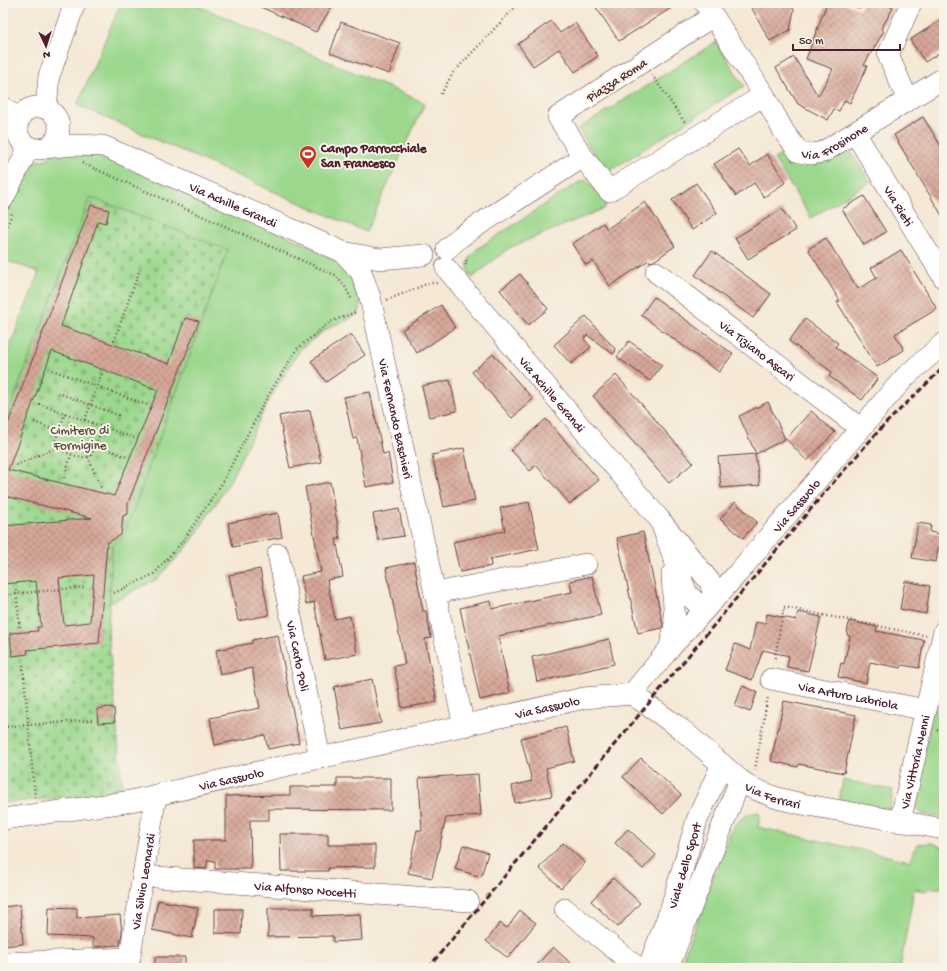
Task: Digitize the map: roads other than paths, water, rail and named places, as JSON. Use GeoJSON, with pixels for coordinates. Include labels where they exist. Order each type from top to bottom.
{"type":"FeatureCollection","features":[{"type":"Feature","properties":{"kind":"street"},"geometry":{"type":"LineString","coordinates":[[8,204],[37,147],[56,139],[58,132],[51,114],[49,76],[75,3]]}},
{"type":"Feature","properties":{"kind":"street"},"geometry":{"type":"LineString","coordinates":[[908,100],[888,55],[911,3]]}},
{"type":"Feature","properties":{"kind":"street","name":"Via Frosinone"},"geometry":{"type":"LineString","coordinates":[[709,9],[764,95],[784,132],[799,152],[812,154],[823,152],[944,78]]}},
{"type":"Feature","properties":{"kind":"street","name":"Piazza Roma"},"geometry":{"type":"LineString","coordinates":[[709,9],[558,117],[583,156],[610,191],[764,95]]}},
{"type":"Feature","properties":{"kind":"street"},"geometry":{"type":"LineString","coordinates":[[3,106],[19,120]]}},
{"type":"Feature","properties":{"kind":"street"},"geometry":{"type":"LineString","coordinates":[[37,147],[20,138],[18,132],[19,120],[27,110],[40,107],[79,133],[103,146]]}},
{"type":"Feature","properties":{"kind":"street","name":"Via Rieti"},"geometry":{"type":"LineString","coordinates":[[855,133],[944,278]]}},
{"type":"Feature","properties":{"kind":"street","name":"Via Achille Grandi"},"geometry":{"type":"LineString","coordinates":[[37,147],[72,145],[103,146],[343,252],[380,259],[424,255],[432,246],[440,245],[445,268],[660,520],[710,582],[714,596],[712,601],[706,605],[694,602],[690,598],[669,547],[660,520]]}},
{"type":"Feature","properties":{"kind":"street"},"geometry":{"type":"LineString","coordinates":[[445,268],[460,237],[583,156]]}},
{"type":"Feature","properties":{"kind":"street","name":"Via Fernando Baschieri"},"geometry":{"type":"LineString","coordinates":[[343,252],[361,272],[370,297],[464,726]]}},
{"type":"Feature","properties":{"kind":"street","name":"Via Tiziano Ascari"},"geometry":{"type":"LineString","coordinates":[[656,272],[860,428]]}},
{"type":"Feature","properties":{"kind":"street","name":"Via Sassuolo"},"geometry":{"type":"LineString","coordinates":[[3,819],[103,806],[584,698],[632,694],[670,648],[737,574],[860,428],[906,376],[944,343]]}},
{"type":"Feature","properties":{"kind":"street","name":"Via Achille Grandi"},"geometry":{"type":"LineString","coordinates":[[669,547],[676,615],[670,648]]}},
{"type":"Feature","properties":{"kind":"street","name":"Via Carlo Poli"},"geometry":{"type":"LineString","coordinates":[[278,554],[320,758]]}},
{"type":"Feature","properties":{"kind":"street","name":"Via Achille Grandi"},"geometry":{"type":"LineString","coordinates":[[690,556],[700,564],[719,572],[737,574]]}},
{"type":"Feature","properties":{"kind":"street"},"geometry":{"type":"LineString","coordinates":[[435,593],[586,564]]}},
{"type":"Feature","properties":{"kind":"street","name":"Via Vittoria Nenni"},"geometry":{"type":"LineString","coordinates":[[900,822],[943,635]]}},
{"type":"Feature","properties":{"kind":"street","name":"Via Arturo Labriola"},"geometry":{"type":"LineString","coordinates":[[771,679],[926,710]]}},
{"type":"Feature","properties":{"kind":"street","name":"Via Ferrari"},"geometry":{"type":"LineString","coordinates":[[632,694],[681,729],[746,784],[777,798],[802,804],[944,829]]}},
{"type":"Feature","properties":{"kind":"street","name":"Viale dello Sport"},"geometry":{"type":"LineString","coordinates":[[648,968],[670,911],[696,820],[722,764]]}},
{"type":"Feature","properties":{"kind":"street","name":"Viale dello Sport"},"geometry":{"type":"LineString","coordinates":[[668,968],[746,784]]}},
{"type":"Feature","properties":{"kind":"street","name":"Via Silvio Leonardi"},"geometry":{"type":"LineString","coordinates":[[129,963],[156,795]]}},
{"type":"Feature","properties":{"kind":"street","name":"Via Alfonso Nocetti"},"geometry":{"type":"LineString","coordinates":[[143,876],[468,901]]}},
{"type":"Feature","properties":{"kind":"street"},"geometry":{"type":"LineString","coordinates":[[565,909],[638,968]]}},
{"type":"Feature","properties":{"kind":"street"},"geometry":{"type":"LineString","coordinates":[[3,963],[129,963]]}},
{"type":"Feature","properties":{"kind":"railway"},"geometry":{"type":"LineString","coordinates":[[428,968],[825,492],[883,426],[944,367]]}},
{"type":"Feature","properties":{"kind":"place","name":"Campo Parrocchiale San Francesco"},"geometry":{"type":"Point","coordinates":[308,169]}},
{"type":"Feature","properties":{"kind":"park label","name":"Cimitero di Formigine"},"geometry":{"type":"Point","coordinates":[80,436]}}]}
